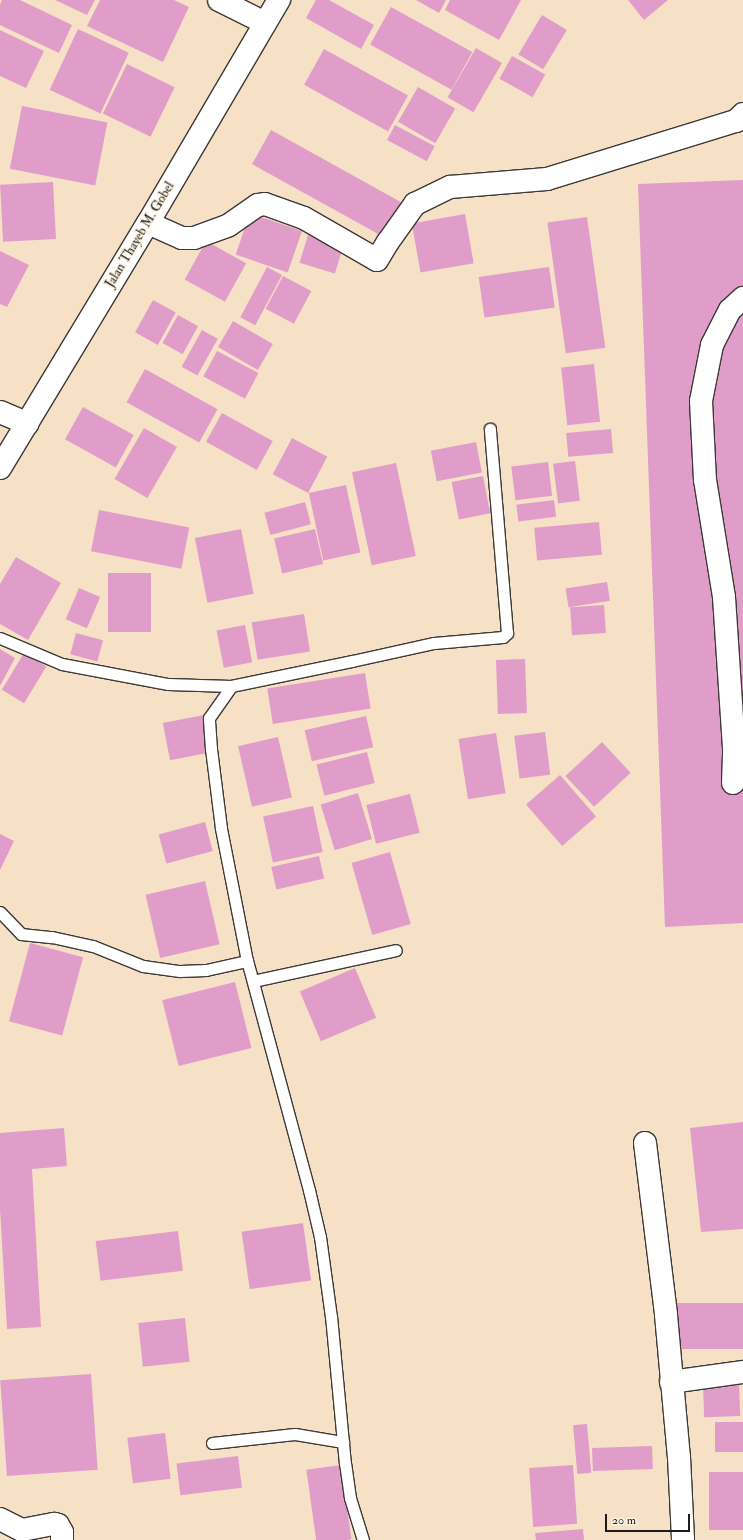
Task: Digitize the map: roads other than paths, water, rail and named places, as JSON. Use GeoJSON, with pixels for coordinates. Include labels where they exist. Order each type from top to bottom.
{"type":"FeatureCollection","features":[{"type":"Feature","properties":{"kind":"street"},"geometry":{"type":"LineString","coordinates":[[220,0],[265,23]]}},
{"type":"Feature","properties":{"kind":"street","name":"Jalan Thayeb M. Gobel"},"geometry":{"type":"LineString","coordinates":[[0,468],[28,424],[148,223],[279,0]]}},
{"type":"Feature","properties":{"kind":"street"},"geometry":{"type":"LineString","coordinates":[[148,223],[182,238],[194,238],[229,225],[258,205],[265,204],[304,218],[377,260],[415,204],[450,187],[547,179],[736,121],[743,114]]}},
{"type":"Feature","properties":{"kind":"street"},"geometry":{"type":"LineString","coordinates":[[732,783],[734,748],[724,597],[705,480],[701,401],[712,345],[730,310],[743,298]]}},
{"type":"Feature","properties":{"kind":"street"},"geometry":{"type":"LineString","coordinates":[[0,412],[28,424]]}},
{"type":"Feature","properties":{"kind":"street"},"geometry":{"type":"LineString","coordinates":[[645,1143],[666,1315],[679,1457],[683,1540]]}},
{"type":"Feature","properties":{"kind":"street"},"geometry":{"type":"LineString","coordinates":[[671,1382],[743,1372]]}},
{"type":"Feature","properties":{"kind":"street"},"geometry":{"type":"LineString","coordinates":[[0,1519],[22,1530],[54,1524],[58,1525],[62,1532],[62,1540]]}},
{"type":"Feature","properties":{"kind":"lane"},"geometry":{"type":"LineString","coordinates":[[0,638],[62,664],[168,684],[231,686],[434,643],[503,637],[507,633],[490,429]]}},
{"type":"Feature","properties":{"kind":"lane"},"geometry":{"type":"LineString","coordinates":[[231,686],[209,718],[211,749],[221,828],[247,961],[309,1190],[320,1237],[331,1317],[350,1498],[363,1540]]}},
{"type":"Feature","properties":{"kind":"lane"},"geometry":{"type":"LineString","coordinates":[[0,912],[21,934],[52,937],[93,946],[143,966],[180,971],[206,970],[247,961]]}},
{"type":"Feature","properties":{"kind":"lane"},"geometry":{"type":"LineString","coordinates":[[253,980],[396,950]]}},
{"type":"Feature","properties":{"kind":"lane"},"geometry":{"type":"LineString","coordinates":[[212,1443],[295,1434],[343,1442]]}}]}
